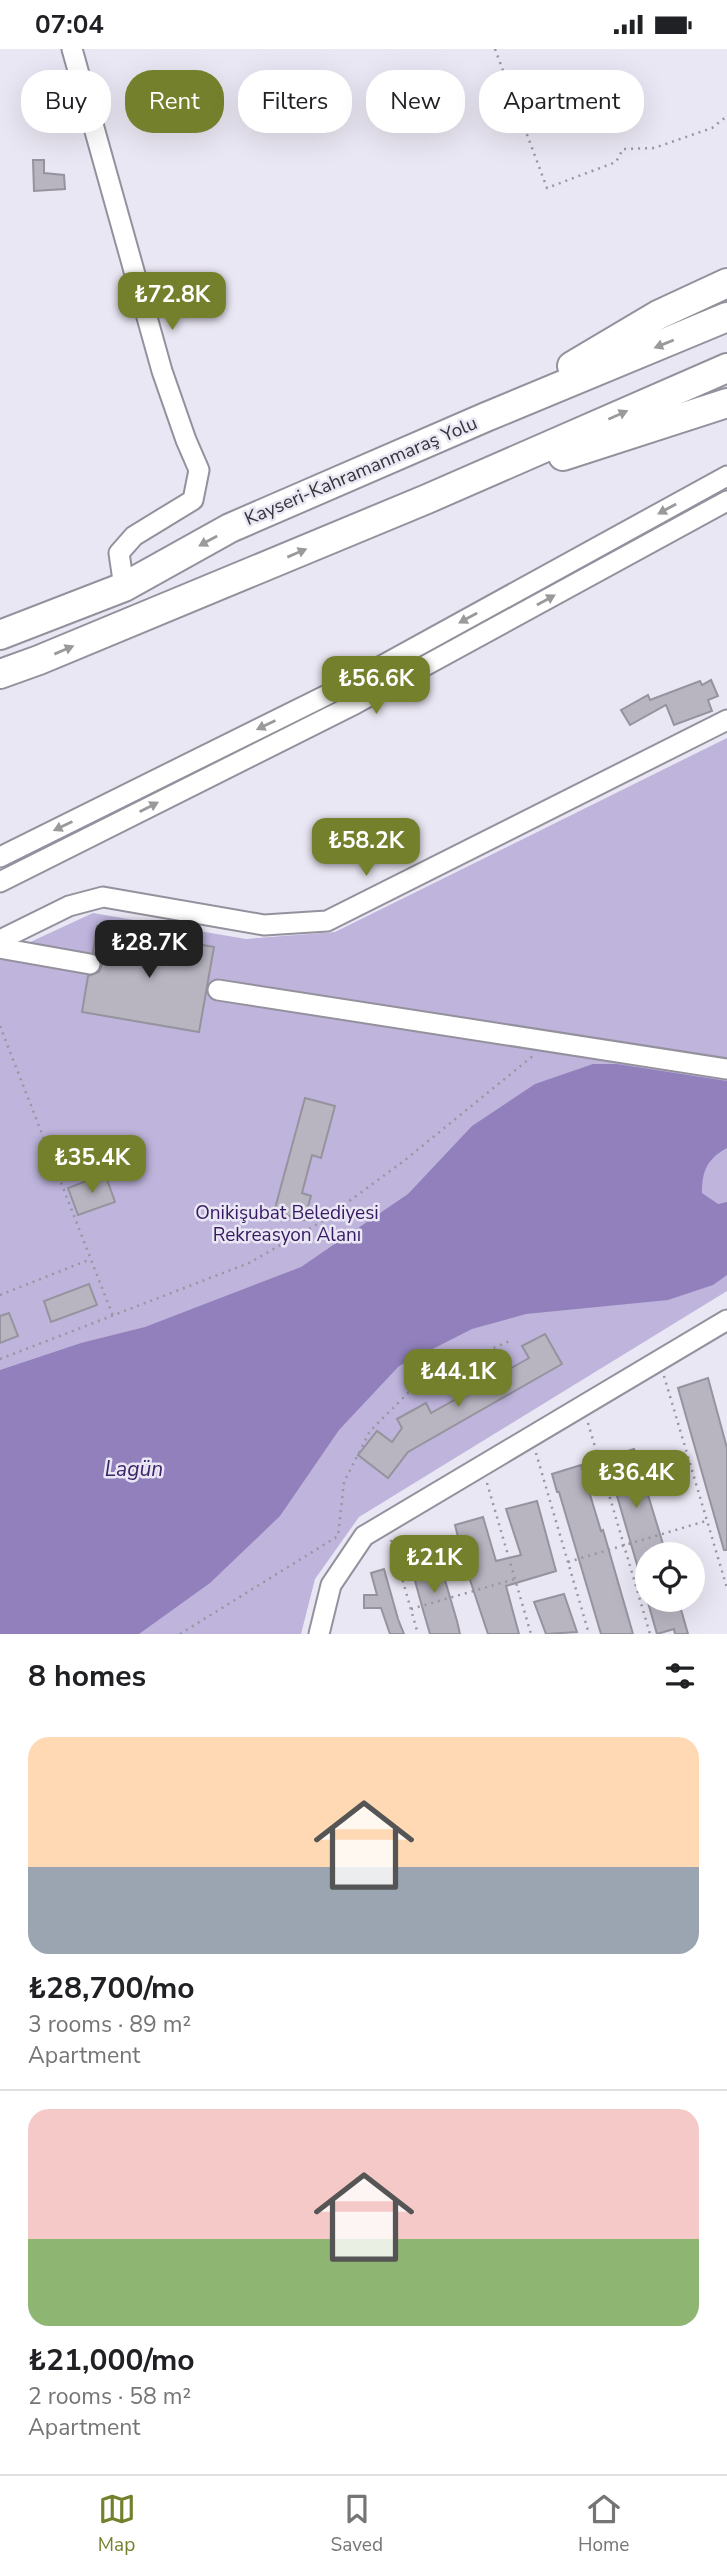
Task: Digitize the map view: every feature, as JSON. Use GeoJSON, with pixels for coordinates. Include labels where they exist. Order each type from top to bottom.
{"type":"FeatureCollection","features":[{"type":"Feature","properties":{"kind":"highway"},"geometry":{"type":"LineString","coordinates":[[486,417],[659,315],[727,283]]}},
{"type":"Feature","properties":{"kind":"highway","name":"Kayseri-Kahramanmaraş Yolu"},"geometry":{"type":"LineString","coordinates":[[0,635],[124,587],[230,528],[486,417],[727,317]]}},
{"type":"Feature","properties":{"kind":"highway"},"geometry":{"type":"LineString","coordinates":[[0,674],[427,499],[727,367]]}},
{"type":"Feature","properties":{"kind":"highway"},"geometry":{"type":"LineString","coordinates":[[427,499],[727,403]]}},
{"type":"Feature","properties":{"kind":"street"},"geometry":{"type":"LineString","coordinates":[[72,49],[162,371],[186,440],[200,470],[193,500],[134,536],[118,553],[124,587]]}},
{"type":"Feature","properties":{"kind":"street"},"geometry":{"type":"LineString","coordinates":[[0,857],[343,687],[727,476]]}},
{"type":"Feature","properties":{"kind":"street"},"geometry":{"type":"LineString","coordinates":[[0,882],[355,705],[727,501]]}},
{"type":"Feature","properties":{"kind":"street"},"geometry":{"type":"LineString","coordinates":[[0,940],[69,906],[103,897],[264,925],[327,921],[727,720]]}},
{"type":"Feature","properties":{"kind":"street"},"geometry":{"type":"LineString","coordinates":[[0,949],[90,964]]}},
{"type":"Feature","properties":{"kind":"street"},"geometry":{"type":"LineString","coordinates":[[218,990],[727,1069]]}},
{"type":"Feature","properties":{"kind":"street"},"geometry":{"type":"LineString","coordinates":[[319,1634],[331,1585],[364,1536],[727,1320]]}},
{"type":"Feature","properties":{"kind":"path"},"geometry":{"type":"LineString","coordinates":[[495,49],[547,188],[616,162],[623,149],[654,148],[712,128],[727,116]]}},
{"type":"Feature","properties":{"kind":"path"},"geometry":{"type":"LineString","coordinates":[[0,1026],[113,1316]]}},
{"type":"Feature","properties":{"kind":"path"},"geometry":{"type":"LineString","coordinates":[[0,1359],[249,1263],[321,1222],[480,1101],[550,1041]]}},
{"type":"Feature","properties":{"kind":"path"},"geometry":{"type":"LineString","coordinates":[[0,1295],[91,1259]]}},
{"type":"Feature","properties":{"kind":"path"},"geometry":{"type":"LineString","coordinates":[[180,1634],[338,1536],[344,1482],[370,1431],[408,1393],[473,1357],[512,1340]]}},
{"type":"Feature","properties":{"kind":"path"},"geometry":{"type":"LineString","coordinates":[[659,1360],[727,1588]]}},
{"type":"Feature","properties":{"kind":"path"},"geometry":{"type":"LineString","coordinates":[[583,1406],[650,1634]]}},
{"type":"Feature","properties":{"kind":"path"},"geometry":{"type":"LineString","coordinates":[[531,1436],[589,1634]]}},
{"type":"Feature","properties":{"kind":"path"},"geometry":{"type":"LineString","coordinates":[[482,1466],[531,1634]]}},
{"type":"Feature","properties":{"kind":"path"},"geometry":{"type":"LineString","coordinates":[[568,1562],[707,1521]]}},
{"type":"Feature","properties":{"kind":"path"},"geometry":{"type":"LineString","coordinates":[[386,1522],[418,1634]]}},
{"type":"Feature","properties":{"kind":"path"},"geometry":{"type":"LineString","coordinates":[[411,1609],[515,1579]]}},
{"type":"Feature","properties":{"kind":"green space","name":"Onikişubat Belediyesi Rekreasyon Alanı"},"geometry":{"type":"Polygon","coordinates":[[[727,738],[727,1291],[359,1517],[315,1579],[301,1634],[0,1634],[0,956],[93,913],[246,939],[335,932],[727,738]]]}},
{"type":"Feature","properties":{"kind":"water","name":"Lagün"},"geometry":{"type":"Polygon","coordinates":[[[593,1064],[617,1064],[727,1081],[727,1148],[707,1166],[702,1193],[718,1204],[727,1202],[727,1275],[713,1285],[668,1300],[526,1314],[472,1329],[399,1366],[339,1430],[280,1516],[210,1583],[139,1634],[0,1634],[0,1370],[81,1343],[145,1327],[301,1267],[408,1194],[472,1126],[535,1084],[593,1064]]]}},
{"type":"Feature","properties":{"kind":"building"},"geometry":{"type":"Polygon","coordinates":[[[33,160],[44,160],[44,173],[64,175],[65,189],[34,191],[33,160]]]}},
{"type":"Feature","properties":{"kind":"building"},"geometry":{"type":"Polygon","coordinates":[[[711,680],[718,696],[708,700],[712,711],[674,725],[666,705],[630,725],[621,710],[648,695],[650,700],[700,681],[702,685],[711,680]]]}},
{"type":"Feature","properties":{"kind":"building"},"geometry":{"type":"Polygon","coordinates":[[[97,926],[214,947],[199,1032],[82,1012],[88,976],[99,972],[102,965],[98,955],[93,952],[97,926]]]}},
{"type":"Feature","properties":{"kind":"building"},"geometry":{"type":"Polygon","coordinates":[[[305,1098],[335,1106],[321,1158],[312,1155],[302,1193],[311,1196],[304,1220],[274,1212],[305,1098]]]}},
{"type":"Feature","properties":{"kind":"building"},"geometry":{"type":"Polygon","coordinates":[[[105,1174],[115,1202],[78,1215],[68,1188],[105,1174]]]}},
{"type":"Feature","properties":{"kind":"building"},"geometry":{"type":"Polygon","coordinates":[[[89,1284],[97,1305],[51,1322],[44,1301],[89,1284]]]}},
{"type":"Feature","properties":{"kind":"building"},"geometry":{"type":"Polygon","coordinates":[[[9,1313],[18,1336],[0,1343],[0,1316],[9,1313]]]}},
{"type":"Feature","properties":{"kind":"building"},"geometry":{"type":"Polygon","coordinates":[[[545,1334],[562,1364],[408,1452],[388,1478],[358,1455],[377,1431],[392,1442],[402,1428],[397,1419],[426,1403],[431,1413],[529,1358],[522,1346],[545,1334]]]}},
{"type":"Feature","properties":{"kind":"building"},"geometry":{"type":"Polygon","coordinates":[[[708,1378],[727,1448],[727,1550],[724,1550],[678,1388],[708,1378]]]}},
{"type":"Feature","properties":{"kind":"building"},"geometry":{"type":"Polygon","coordinates":[[[634,1449],[662,1542],[635,1542],[635,1558],[606,1458],[634,1449]]]}},
{"type":"Feature","properties":{"kind":"building"},"geometry":{"type":"Polygon","coordinates":[[[581,1465],[633,1634],[601,1634],[557,1492],[552,1474],[581,1465]]]}},
{"type":"Feature","properties":{"kind":"building"},"geometry":{"type":"Polygon","coordinates":[[[537,1501],[556,1571],[506,1586],[519,1634],[488,1634],[455,1525],[483,1517],[496,1561],[521,1555],[506,1509],[537,1501]]]}},
{"type":"Feature","properties":{"kind":"building"},"geometry":{"type":"Polygon","coordinates":[[[437,1553],[460,1634],[430,1634],[423,1610],[409,1559],[437,1553]]]}},
{"type":"Feature","properties":{"kind":"building"},"geometry":{"type":"Polygon","coordinates":[[[384,1569],[404,1634],[390,1634],[381,1608],[364,1608],[364,1595],[377,1595],[371,1573],[384,1569]]]}},
{"type":"Feature","properties":{"kind":"building"},"geometry":{"type":"Polygon","coordinates":[[[564,1594],[577,1632],[546,1634],[534,1602],[564,1594]]]}},
{"type":"Feature","properties":{"kind":"building"},"geometry":{"type":"Polygon","coordinates":[[[651,1612],[682,1612],[688,1634],[675,1634],[674,1629],[657,1634],[651,1612]]]}}]}
